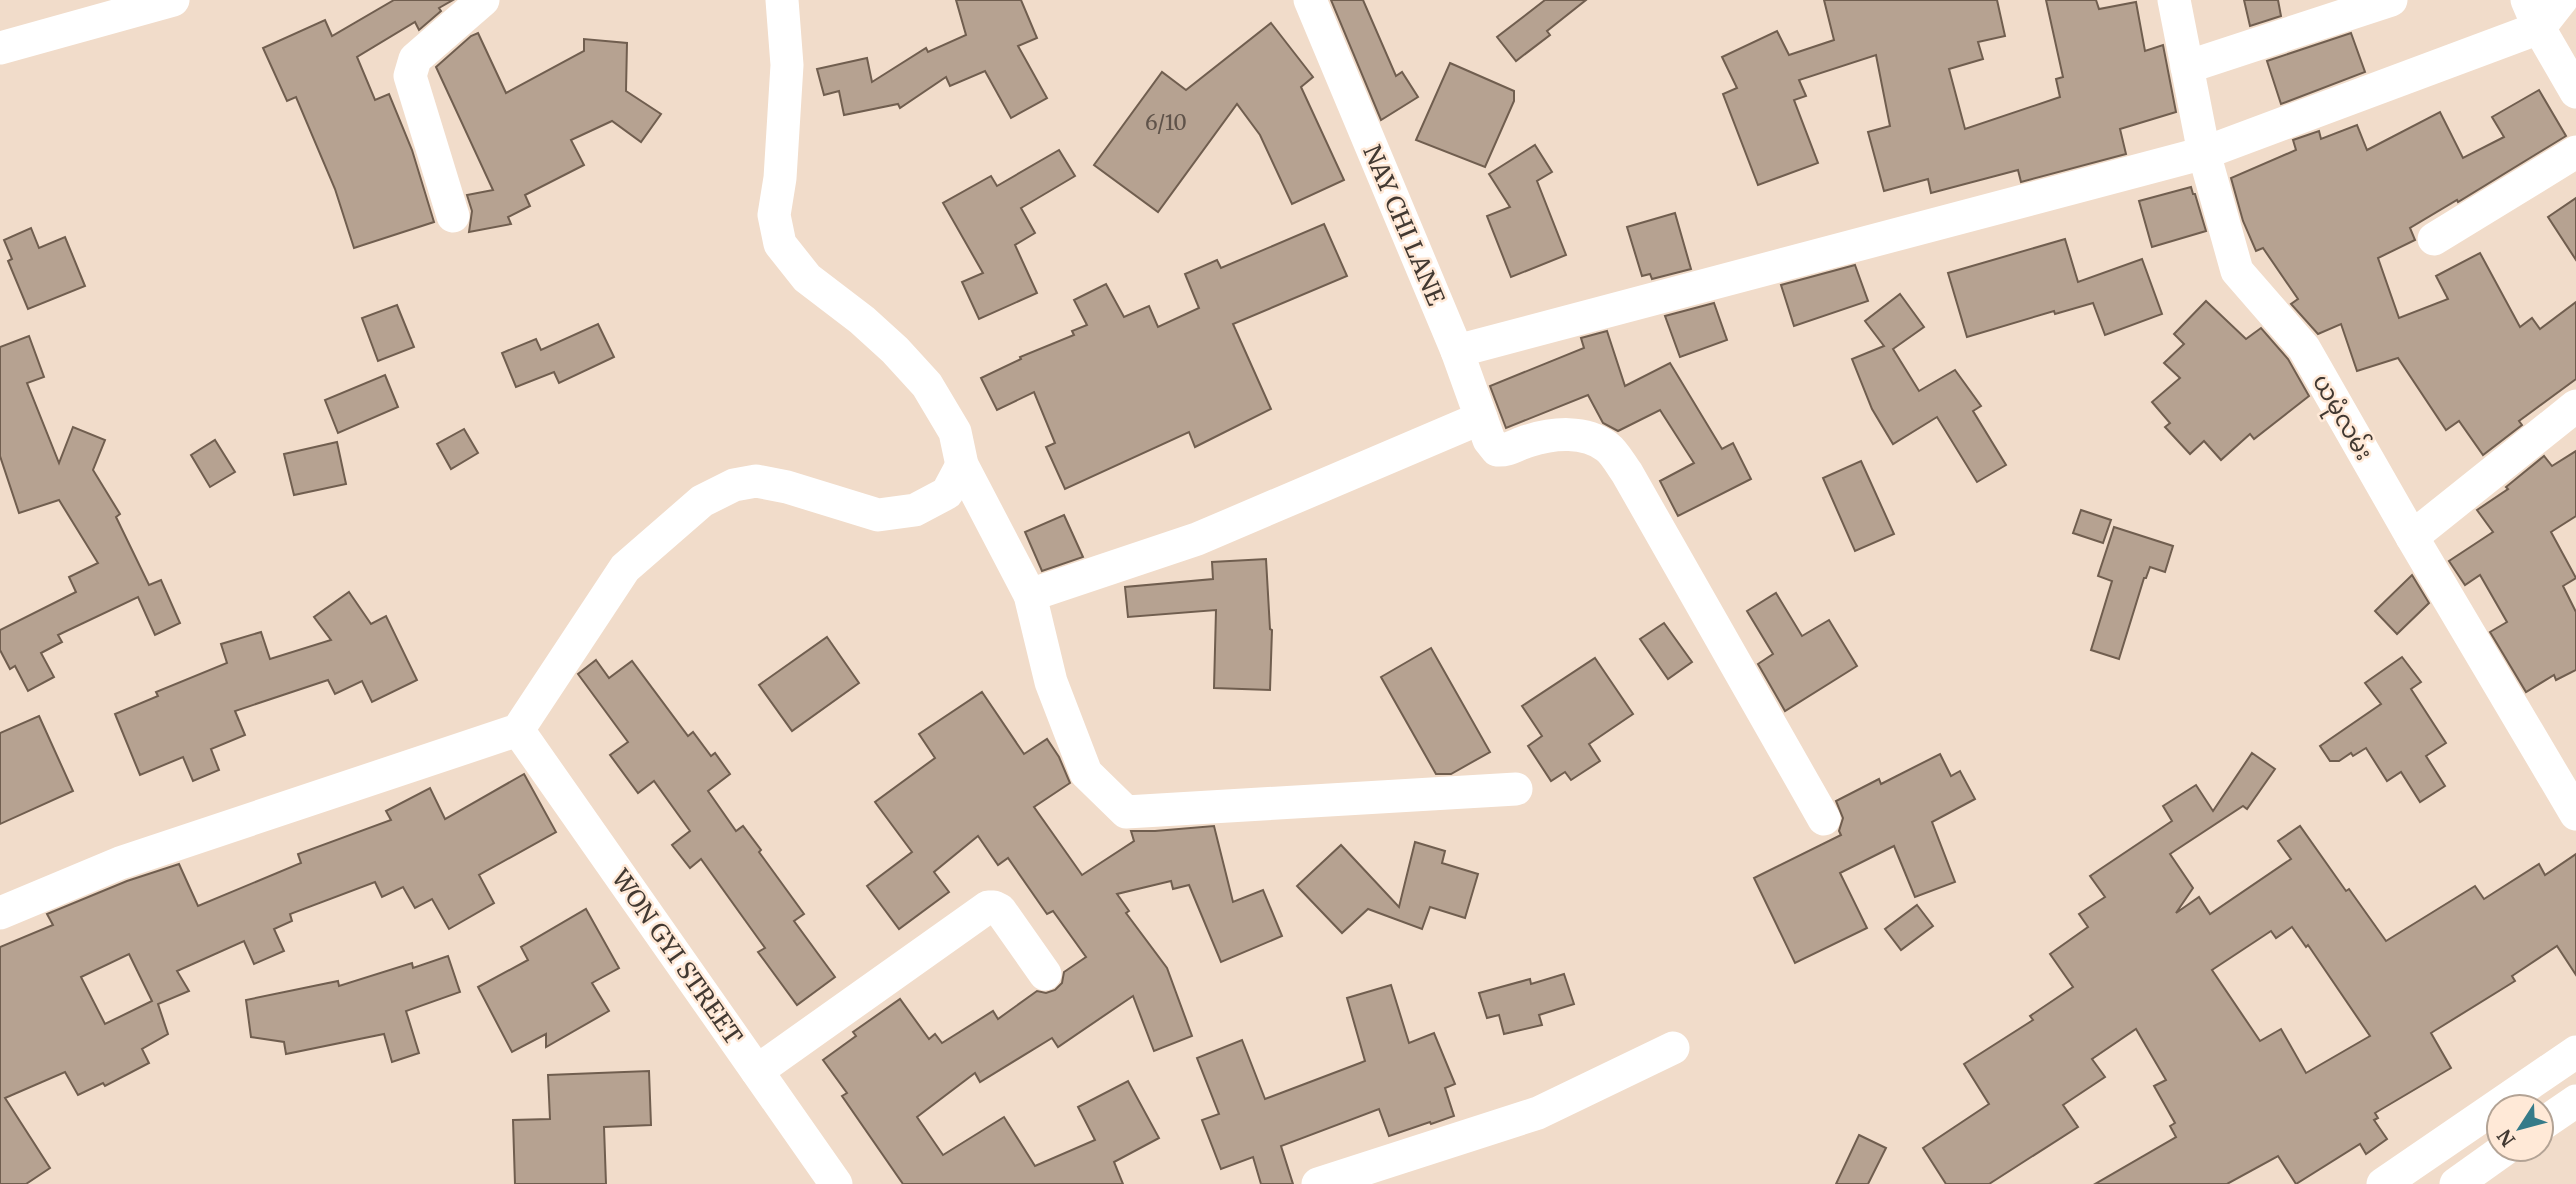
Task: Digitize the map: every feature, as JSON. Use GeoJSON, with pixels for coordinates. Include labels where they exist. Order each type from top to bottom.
{"type":"FeatureCollection","features":[{"type":"Feature","properties":{"kind":"street"},"geometry":{"type":"LineString","coordinates":[[0,48],[173,0]]}},
{"type":"Feature","properties":{"kind":"street"},"geometry":{"type":"LineString","coordinates":[[453,215],[410,76],[415,59],[482,0]]}},
{"type":"Feature","properties":{"kind":"street"},"geometry":{"type":"LineString","coordinates":[[782,0],[787,65],[780,178],[774,215],[780,244],[807,278],[862,320],[895,350],[927,385],[955,432],[962,465],[1030,595],[1051,682],[1086,773],[1126,812],[1516,789]]}},
{"type":"Feature","properties":{"kind":"street","name":"NAY CHI LANE"},"geometry":{"type":"LineString","coordinates":[[1310,0],[1457,351],[1489,440],[1497,450],[1505,451],[1526,441],[1556,435],[1585,436],[1609,447],[1627,473],[1824,819]]}},
{"type":"Feature","properties":{"kind":"street","name":"ယမုံလမ်း"},"geometry":{"type":"LineString","coordinates":[[2174,0],[2204,153],[2237,271],[2304,348],[2576,814]]}},
{"type":"Feature","properties":{"kind":"street"},"geometry":{"type":"LineString","coordinates":[[2188,67],[2391,0]]}},
{"type":"Feature","properties":{"kind":"street"},"geometry":{"type":"LineString","coordinates":[[1457,351],[2204,153],[2561,0]]}},
{"type":"Feature","properties":{"kind":"street"},"geometry":{"type":"LineString","coordinates":[[2533,14],[2576,92]]}},
{"type":"Feature","properties":{"kind":"street"},"geometry":{"type":"LineString","coordinates":[[2434,239],[2576,152]]}},
{"type":"Feature","properties":{"kind":"street"},"geometry":{"type":"LineString","coordinates":[[2412,537],[2576,406]]}},
{"type":"Feature","properties":{"kind":"street"},"geometry":{"type":"LineString","coordinates":[[1030,595],[1197,539],[1481,418]]}},
{"type":"Feature","properties":{"kind":"street"},"geometry":{"type":"LineString","coordinates":[[0,913],[120,863],[518,730],[625,568],[702,500],[734,485],[756,481],[787,487],[878,515],[915,510],[947,493],[962,465]]}},
{"type":"Feature","properties":{"kind":"street","name":"WON GYI STREET"},"geometry":{"type":"LineString","coordinates":[[518,730],[836,1184]]}},
{"type":"Feature","properties":{"kind":"street"},"geometry":{"type":"LineString","coordinates":[[757,1071],[988,907],[1000,910],[1045,974]]}},
{"type":"Feature","properties":{"kind":"street"},"geometry":{"type":"LineString","coordinates":[[1318,1184],[1538,1113],[1673,1048]]}},
{"type":"Feature","properties":{"kind":"street"},"geometry":{"type":"LineString","coordinates":[[2383,1184],[2576,1052]]}},
{"type":"Feature","properties":{"kind":"street"},"geometry":{"type":"LineString","coordinates":[[2555,1115],[2576,1101]]}},
{"type":"Feature","properties":{"kind":"street"},"geometry":{"type":"LineString","coordinates":[[2455,1184],[2485,1163]]}},
{"type":"Feature","properties":{"kind":"building"},"geometry":{"type":"Polygon","coordinates":[[[394,0],[453,0],[439,8],[441,11],[419,30],[415,22],[357,57],[375,100],[389,94],[412,150],[434,222],[354,248],[335,189],[296,97],[287,101],[263,48],[325,20],[332,36],[394,0]]]}},
{"type":"Feature","properties":{"kind":"building"},"geometry":{"type":"Polygon","coordinates":[[[956,0],[1021,0],[1037,38],[1018,46],[1047,98],[1011,118],[985,71],[950,86],[946,77],[900,108],[898,104],[844,115],[839,91],[824,95],[817,69],[867,58],[872,82],[926,48],[928,52],[966,35],[956,0]]]}},
{"type":"Feature","properties":{"kind":"building"},"geometry":{"type":"Polygon","coordinates":[[[1331,0],[1363,0],[1396,76],[1402,72],[1418,97],[1381,120],[1331,0]]]}},
{"type":"Feature","properties":{"kind":"building"},"geometry":{"type":"Polygon","coordinates":[[[1545,0],[1586,0],[1547,31],[1550,35],[1516,61],[1497,37],[1545,0]]]}},
{"type":"Feature","properties":{"kind":"building"},"geometry":{"type":"Polygon","coordinates":[[[1824,0],[1997,0],[2005,36],[1978,42],[1983,59],[1949,69],[1965,129],[2060,97],[2056,79],[2063,77],[2046,0],[2096,0],[2099,9],[2136,2],[2145,51],[2163,45],[2176,112],[2120,129],[2126,154],[2021,182],[2018,170],[1931,193],[1928,179],[1884,191],[1868,132],[1890,126],[1876,55],[1799,80],[1806,96],[1794,100],[1818,163],[1758,185],[1723,94],[1737,88],[1722,57],[1777,31],[1789,55],[1834,40],[1824,0]]]}},
{"type":"Feature","properties":{"kind":"building"},"geometry":{"type":"Polygon","coordinates":[[[2244,0],[2278,0],[2281,16],[2250,26],[2244,0]]]}},
{"type":"Feature","properties":{"kind":"building"},"geometry":{"type":"Polygon","coordinates":[[[1271,23],[1313,77],[1301,87],[1344,180],[1292,204],[1260,135],[1237,104],[1158,212],[1094,165],[1162,72],[1186,90],[1271,23]]]}},
{"type":"Feature","properties":{"kind":"building"},"geometry":{"type":"Polygon","coordinates":[[[478,33],[506,93],[584,51],[584,39],[627,43],[626,91],[661,114],[641,142],[612,121],[571,140],[584,165],[525,195],[530,206],[508,217],[511,224],[469,232],[472,211],[467,195],[493,190],[436,67],[478,33]]]}},
{"type":"Feature","properties":{"kind":"building"},"geometry":{"type":"Polygon","coordinates":[[[2351,33],[2365,72],[2281,104],[2267,61],[2351,33]]]}},
{"type":"Feature","properties":{"kind":"building"},"geometry":{"type":"Polygon","coordinates":[[[1450,63],[1514,91],[1514,101],[1485,167],[1416,140],[1450,63]]]}},
{"type":"Feature","properties":{"kind":"building"},"geometry":{"type":"Polygon","coordinates":[[[2539,90],[2566,136],[2410,228],[2415,240],[2378,258],[2399,318],[2448,299],[2436,276],[2480,253],[2520,327],[2532,318],[2540,329],[2576,302],[2576,379],[2519,421],[2522,425],[2483,455],[2459,421],[2446,430],[2398,358],[2357,371],[2341,324],[2318,334],[2291,304],[2298,299],[2263,248],[2256,251],[2243,221],[2231,178],[2296,150],[2293,140],[2319,131],[2321,139],[2357,125],[2367,150],[2440,112],[2463,158],[2504,137],[2492,117],[2539,90]]]}},
{"type":"Feature","properties":{"kind":"building"},"geometry":{"type":"Polygon","coordinates":[[[1535,145],[1552,172],[1537,181],[1566,255],[1511,277],[1487,216],[1510,207],[1489,174],[1535,145]]]}},
{"type":"Feature","properties":{"kind":"building"},"geometry":{"type":"Polygon","coordinates":[[[1059,150],[1075,176],[1021,208],[1035,233],[1015,245],[1037,293],[979,319],[962,282],[983,273],[943,203],[991,176],[997,186],[1059,150]]]}},
{"type":"Feature","properties":{"kind":"building"},"geometry":{"type":"Polygon","coordinates":[[[2191,187],[2206,231],[2152,247],[2139,201],[2191,187]]]}},
{"type":"Feature","properties":{"kind":"building"},"geometry":{"type":"Polygon","coordinates":[[[2576,198],[2576,260],[2548,217],[2576,198]]]}},
{"type":"Feature","properties":{"kind":"building"},"geometry":{"type":"Polygon","coordinates":[[[1675,213],[1691,269],[1652,279],[1650,274],[1642,276],[1627,227],[1675,213]]]}},
{"type":"Feature","properties":{"kind":"building"},"geometry":{"type":"Polygon","coordinates":[[[1324,224],[1347,276],[1233,324],[1271,409],[1195,447],[1189,432],[1065,489],[1046,447],[1055,443],[1034,392],[997,410],[981,378],[1021,359],[1020,357],[1074,335],[1072,331],[1087,325],[1074,300],[1106,284],[1124,317],[1149,306],[1158,327],[1199,308],[1185,274],[1217,260],[1221,268],[1324,224]]]}},
{"type":"Feature","properties":{"kind":"building"},"geometry":{"type":"Polygon","coordinates":[[[31,228],[39,248],[65,237],[85,286],[28,309],[8,261],[12,259],[4,240],[31,228]]]}},
{"type":"Feature","properties":{"kind":"building"},"geometry":{"type":"Polygon","coordinates":[[[2065,239],[2078,282],[2142,259],[2162,314],[2105,335],[2093,303],[2055,314],[2054,311],[1967,337],[1948,273],[2065,239]]]}},
{"type":"Feature","properties":{"kind":"building"},"geometry":{"type":"Polygon","coordinates":[[[1855,265],[1868,301],[1794,326],[1781,285],[1855,265]]]}},
{"type":"Feature","properties":{"kind":"building"},"geometry":{"type":"Polygon","coordinates":[[[1900,294],[1924,327],[1893,349],[1919,391],[1955,370],[1981,406],[1973,411],[2006,465],[1977,482],[1937,417],[1893,444],[1872,409],[1852,359],[1884,346],[1865,321],[1900,294]]]}},
{"type":"Feature","properties":{"kind":"building"},"geometry":{"type":"Polygon","coordinates":[[[2206,301],[2246,339],[2261,328],[2288,359],[2309,396],[2254,439],[2250,434],[2221,460],[2204,441],[2190,454],[2165,427],[2170,423],[2152,402],[2180,378],[2164,363],[2184,344],[2174,334],[2206,301]]]}},
{"type":"Feature","properties":{"kind":"building"},"geometry":{"type":"Polygon","coordinates":[[[1714,303],[1727,340],[1680,357],[1665,316],[1714,303]]]}},
{"type":"Feature","properties":{"kind":"building"},"geometry":{"type":"Polygon","coordinates":[[[397,305],[414,347],[378,361],[362,318],[397,305]]]}},
{"type":"Feature","properties":{"kind":"building"},"geometry":{"type":"Polygon","coordinates":[[[598,324],[614,357],[559,383],[554,372],[516,387],[502,353],[536,339],[541,350],[598,324]]]}},
{"type":"Feature","properties":{"kind":"building"},"geometry":{"type":"Polygon","coordinates":[[[1607,331],[1625,386],[1670,363],[1722,449],[1733,443],[1751,479],[1678,516],[1660,481],[1694,463],[1660,410],[1618,431],[1603,423],[1588,395],[1506,428],[1490,386],[1584,348],[1581,338],[1607,331]]]}},
{"type":"Feature","properties":{"kind":"building"},"geometry":{"type":"Polygon","coordinates":[[[29,336],[44,377],[27,383],[59,463],[73,427],[105,440],[93,470],[120,514],[116,517],[149,585],[161,580],[180,623],[155,635],[138,597],[58,635],[62,642],[41,653],[54,677],[28,691],[15,666],[10,669],[0,650],[0,630],[76,592],[69,577],[98,563],[59,500],[19,513],[0,456],[0,347],[29,336]]]}},
{"type":"Feature","properties":{"kind":"building"},"geometry":{"type":"Polygon","coordinates":[[[385,375],[398,407],[338,433],[325,400],[385,375]]]}},
{"type":"Feature","properties":{"kind":"building"},"geometry":{"type":"Polygon","coordinates":[[[464,429],[478,453],[451,469],[437,444],[464,429]]]}},
{"type":"Feature","properties":{"kind":"building"},"geometry":{"type":"Polygon","coordinates":[[[215,440],[235,472],[210,487],[191,455],[215,440]]]}},
{"type":"Feature","properties":{"kind":"building"},"geometry":{"type":"Polygon","coordinates":[[[337,442],[346,484],[294,495],[284,454],[337,442]]]}},
{"type":"Feature","properties":{"kind":"building"},"geometry":{"type":"Polygon","coordinates":[[[2576,451],[2576,516],[2551,532],[2576,578],[2563,586],[2576,612],[2576,670],[2556,680],[2554,675],[2526,692],[2490,632],[2507,622],[2480,575],[2465,585],[2449,561],[2493,532],[2477,510],[2508,489],[2506,487],[2544,456],[2552,466],[2576,451]]]}},
{"type":"Feature","properties":{"kind":"building"},"geometry":{"type":"Polygon","coordinates":[[[1861,461],[1894,534],[1855,551],[1823,478],[1861,461]]]}},
{"type":"Feature","properties":{"kind":"building"},"geometry":{"type":"Polygon","coordinates":[[[2081,510],[2111,520],[2103,543],[2073,533],[2081,510]]]}},
{"type":"Feature","properties":{"kind":"building"},"geometry":{"type":"Polygon","coordinates":[[[1064,515],[1083,557],[1042,571],[1025,532],[1064,515]]]}},
{"type":"Feature","properties":{"kind":"building"},"geometry":{"type":"Polygon","coordinates":[[[2114,527],[2173,546],[2165,572],[2150,567],[2144,578],[2119,659],[2091,650],[2112,581],[2098,576],[2114,527]]]}},
{"type":"Feature","properties":{"kind":"building"},"geometry":{"type":"Polygon","coordinates":[[[1266,559],[1272,630],[1270,690],[1214,688],[1216,610],[1128,617],[1125,587],[1213,579],[1212,562],[1266,559]]]}},
{"type":"Feature","properties":{"kind":"building"},"geometry":{"type":"Polygon","coordinates":[[[2412,575],[2429,603],[2397,634],[2375,611],[2412,575]]]}},
{"type":"Feature","properties":{"kind":"building"},"geometry":{"type":"Polygon","coordinates":[[[349,592],[371,624],[386,616],[417,680],[372,702],[362,681],[335,694],[328,680],[235,711],[245,735],[211,749],[219,770],[193,781],[183,757],[140,775],[115,714],[158,696],[156,692],[227,663],[221,644],[261,632],[270,659],[331,640],[314,617],[349,592]]]}},
{"type":"Feature","properties":{"kind":"building"},"geometry":{"type":"Polygon","coordinates":[[[1776,593],[1802,636],[1829,620],[1857,666],[1785,711],[1758,664],[1773,654],[1747,611],[1776,593]]]}},
{"type":"Feature","properties":{"kind":"building"},"geometry":{"type":"Polygon","coordinates":[[[1664,623],[1692,662],[1668,679],[1640,639],[1664,623]]]}},
{"type":"Feature","properties":{"kind":"building"},"geometry":{"type":"Polygon","coordinates":[[[827,637],[859,683],[792,731],[759,685],[827,637]]]}},
{"type":"Feature","properties":{"kind":"building"},"geometry":{"type":"Polygon","coordinates":[[[1431,648],[1490,752],[1451,774],[1436,774],[1381,677],[1431,648]]]}},
{"type":"Feature","properties":{"kind":"building"},"geometry":{"type":"Polygon","coordinates":[[[2402,657],[2421,682],[2411,689],[2446,743],[2426,756],[2445,786],[2420,802],[2401,772],[2387,781],[2366,748],[2353,756],[2351,753],[2339,761],[2330,761],[2320,746],[2381,704],[2365,683],[2402,657]]]}},
{"type":"Feature","properties":{"kind":"building"},"geometry":{"type":"Polygon","coordinates":[[[1595,658],[1633,714],[1589,744],[1600,761],[1571,780],[1565,772],[1551,781],[1528,746],[1542,736],[1522,706],[1595,658]]]}},
{"type":"Feature","properties":{"kind":"building"},"geometry":{"type":"Polygon","coordinates":[[[596,660],[609,678],[632,661],[688,736],[693,732],[711,756],[715,753],[730,774],[708,791],[736,831],[743,826],[761,850],[759,852],[804,914],[794,921],[835,977],[797,1005],[758,952],[765,948],[701,859],[690,868],[672,845],[690,831],[654,781],[638,793],[610,755],[628,742],[578,674],[596,660]]]}},
{"type":"Feature","properties":{"kind":"building"},"geometry":{"type":"Polygon","coordinates":[[[982,692],[1024,754],[1047,739],[1059,757],[1070,783],[1034,807],[1082,875],[1134,841],[1131,831],[1214,826],[1233,902],[1263,890],[1282,936],[1221,962],[1189,885],[1173,889],[1171,881],[1117,894],[1129,911],[1126,913],[1167,968],[1192,1036],[1154,1051],[1133,996],[1058,1047],[1052,1038],[980,1082],[975,1073],[917,1117],[943,1155],[1004,1117],[1035,1166],[1095,1140],[1078,1107],[1128,1081],[1159,1138],[1114,1162],[1123,1184],[903,1184],[842,1096],[847,1093],[823,1060],[856,1036],[853,1032],[900,999],[929,1039],[935,1034],[942,1043],[993,1011],[998,1019],[1037,991],[1046,993],[1055,990],[1062,983],[1064,972],[1086,957],[1053,911],[1047,914],[1008,858],[998,865],[978,836],[934,872],[949,892],[899,929],[867,886],[912,852],[875,802],[935,758],[919,734],[982,692]]]}},
{"type":"Feature","properties":{"kind":"building"},"geometry":{"type":"Polygon","coordinates":[[[39,716],[73,791],[0,824],[0,733],[39,716]]]}},
{"type":"Feature","properties":{"kind":"building"},"geometry":{"type":"Polygon","coordinates":[[[2252,753],[2275,769],[2247,809],[2243,806],[2170,854],[2193,888],[2176,913],[2199,897],[2210,914],[2291,859],[2278,841],[2300,826],[2386,941],[2475,886],[2484,899],[2539,864],[2545,875],[2576,854],[2576,975],[2557,946],[2512,976],[2515,981],[2431,1033],[2451,1068],[2375,1113],[2378,1118],[2374,1120],[2387,1139],[2366,1154],[2360,1144],[2296,1184],[2278,1156],[2227,1184],[2095,1184],[2176,1137],[2170,1126],[2175,1123],[2154,1086],[2166,1080],[2136,1029],[2092,1059],[2105,1077],[2063,1105],[2078,1127],[1989,1184],[1946,1184],[1923,1148],[1989,1104],[1964,1064],[2033,1020],[2030,1016],[2073,987],[2050,954],[2088,927],[2079,914],[2105,897],[2090,876],[2172,821],[2163,806],[2196,785],[2213,811],[2252,753]],[[2292,927],[2276,938],[2271,931],[2212,970],[2260,1041],[2281,1029],[2306,1073],[2370,1036],[2308,945],[2306,947],[2292,927]]]}},
{"type":"Feature","properties":{"kind":"building"},"geometry":{"type":"Polygon","coordinates":[[[1940,754],[1951,776],[1960,771],[1975,799],[1932,822],[1955,882],[1915,897],[1894,846],[1840,873],[1867,928],[1795,963],[1754,878],[1841,835],[1839,831],[1843,818],[1836,801],[1879,779],[1881,784],[1940,754]]]}},
{"type":"Feature","properties":{"kind":"building"},"geometry":{"type":"Polygon","coordinates":[[[524,774],[556,832],[479,875],[494,903],[449,929],[432,899],[415,908],[403,887],[382,897],[375,882],[290,914],[292,921],[274,929],[284,951],[254,964],[244,941],[177,971],[189,991],[158,1004],[168,1034],[142,1049],[149,1063],[105,1086],[103,1083],[78,1095],[65,1072],[5,1098],[50,1168],[26,1184],[0,1184],[0,947],[53,925],[47,914],[127,881],[179,864],[198,906],[301,863],[298,854],[391,820],[386,811],[430,788],[445,819],[524,774]],[[129,954],[81,977],[105,1024],[152,1001],[129,954]]]}},
{"type":"Feature","properties":{"kind":"building"},"geometry":{"type":"Polygon","coordinates":[[[1415,842],[1445,851],[1442,863],[1478,874],[1465,918],[1430,907],[1422,929],[1368,909],[1342,933],[1297,886],[1341,845],[1399,907],[1415,842]]]}},
{"type":"Feature","properties":{"kind":"building"},"geometry":{"type":"Polygon","coordinates":[[[1917,905],[1933,926],[1901,950],[1885,929],[1917,905]]]}},
{"type":"Feature","properties":{"kind":"building"},"geometry":{"type":"Polygon","coordinates":[[[586,909],[619,968],[592,983],[609,1011],[546,1047],[546,1034],[512,1052],[478,987],[528,960],[521,947],[586,909]]]}},
{"type":"Feature","properties":{"kind":"building"},"geometry":{"type":"Polygon","coordinates":[[[448,956],[460,992],[406,1011],[419,1053],[392,1062],[384,1034],[286,1054],[284,1042],[251,1037],[246,1000],[338,981],[339,986],[412,963],[413,968],[448,956]]]}},
{"type":"Feature","properties":{"kind":"building"},"geometry":{"type":"Polygon","coordinates":[[[1564,974],[1574,1004],[1539,1015],[1542,1025],[1504,1034],[1499,1015],[1487,1018],[1479,993],[1530,979],[1531,984],[1564,974]]]}},
{"type":"Feature","properties":{"kind":"building"},"geometry":{"type":"Polygon","coordinates":[[[1391,985],[1409,1043],[1434,1033],[1455,1084],[1445,1088],[1454,1116],[1389,1136],[1379,1109],[1281,1146],[1293,1184],[1261,1184],[1253,1157],[1221,1169],[1202,1120],[1219,1114],[1197,1058],[1242,1040],[1265,1099],[1365,1061],[1347,998],[1391,985]]]}},
{"type":"Feature","properties":{"kind":"building"},"geometry":{"type":"Polygon","coordinates":[[[649,1071],[651,1125],[604,1127],[606,1184],[515,1184],[513,1120],[550,1119],[548,1075],[649,1071]]]}},
{"type":"Feature","properties":{"kind":"building"},"geometry":{"type":"Polygon","coordinates":[[[1859,1135],[1886,1148],[1868,1184],[1836,1184],[1859,1135]]]}}]}
